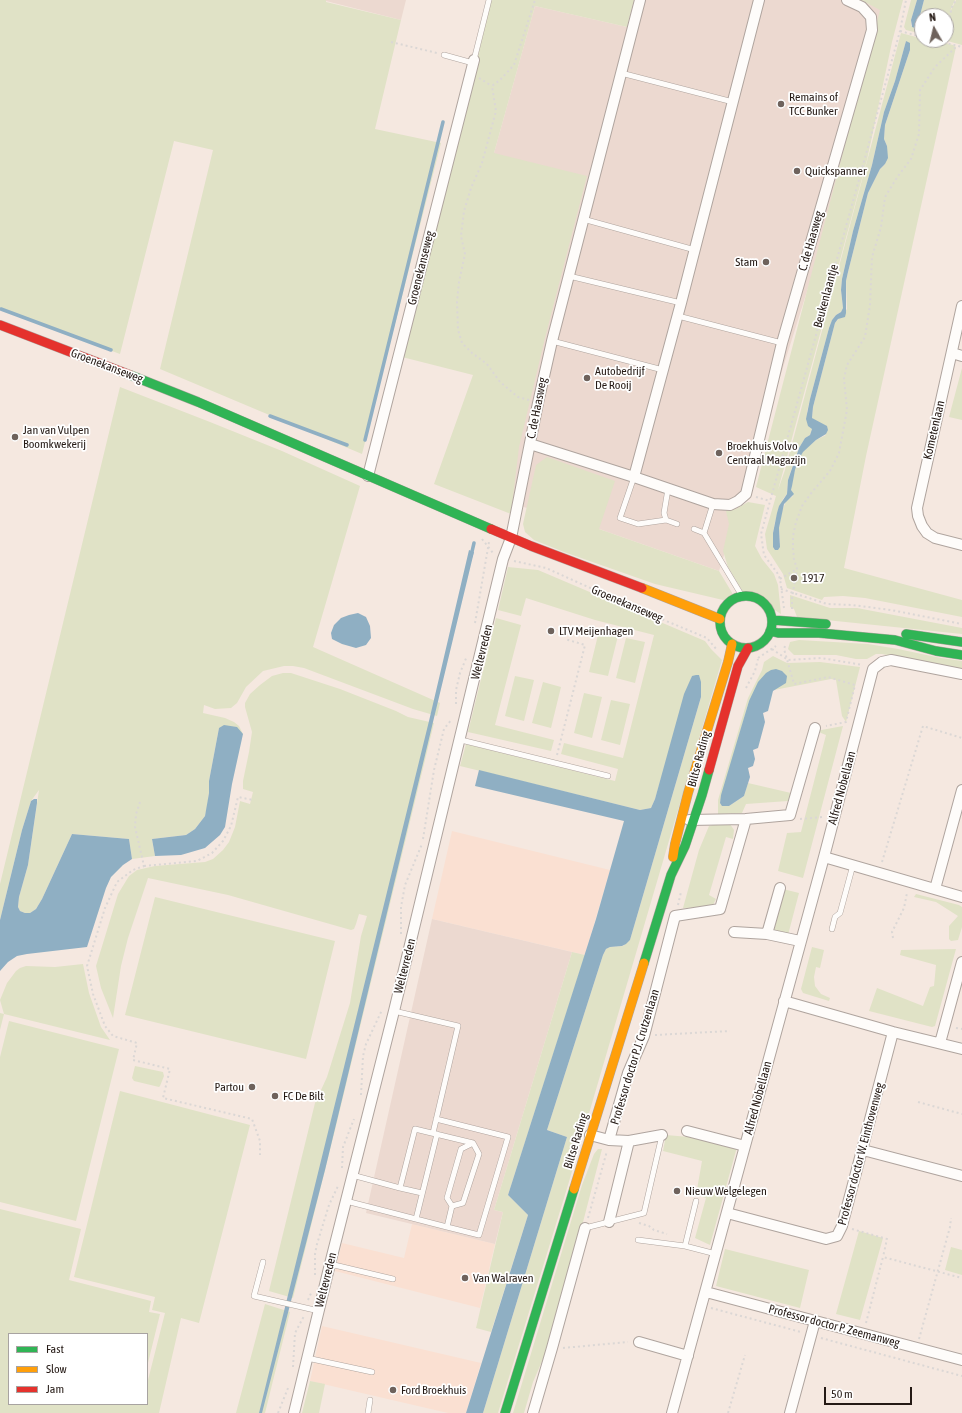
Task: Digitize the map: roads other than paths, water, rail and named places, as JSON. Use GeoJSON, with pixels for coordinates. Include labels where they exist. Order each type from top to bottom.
{"type":"FeatureCollection","features":[{"type":"Feature","properties":{"kind":"main road","name":"Groenekanseweg"},"geometry":{"type":"LineString","coordinates":[[0,325],[191,399],[511,538],[720,619]]}},
{"type":"Feature","properties":{"kind":"main road","name":"Groenekanseweg"},"geometry":{"type":"LineString","coordinates":[[644,589],[716,607]]}},
{"type":"Feature","properties":{"kind":"main road"},"geometry":{"type":"LineString","coordinates":[[742,596],[750,596],[765,604],[770,611],[772,620],[770,631],[765,640],[757,646],[748,648],[732,644],[722,634],[720,619],[716,607],[742,596]]}},
{"type":"Feature","properties":{"kind":"main road"},"geometry":{"type":"LineString","coordinates":[[772,620],[888,630],[917,636],[962,642]]}},
{"type":"Feature","properties":{"kind":"main road"},"geometry":{"type":"LineString","coordinates":[[770,631],[778,633],[819,633],[896,640],[936,651],[962,654]]}},
{"type":"Feature","properties":{"kind":"main road","name":"Biltse Rading"},"geometry":{"type":"LineString","coordinates":[[671,875],[675,844],[681,819],[732,644]]}},
{"type":"Feature","properties":{"kind":"main road","name":"Biltse Rading"},"geometry":{"type":"LineString","coordinates":[[505,1413],[671,875],[685,846],[702,795],[738,666],[748,648]]}},
{"type":"Feature","properties":{"kind":"street","name":"C. de Haasweg"},"geometry":{"type":"LineString","coordinates":[[515,520],[552,341],[640,0]]}},
{"type":"Feature","properties":{"kind":"street"},"geometry":{"type":"LineString","coordinates":[[634,477],[678,316],[759,0]]}},
{"type":"Feature","properties":{"kind":"street","name":"C. de Haasweg"},"geometry":{"type":"LineString","coordinates":[[530,444],[713,504],[730,506],[746,494],[782,343],[872,30],[871,17],[862,7],[848,0]]}},
{"type":"Feature","properties":{"kind":"street","name":"Groenekanseweg"},"geometry":{"type":"LineString","coordinates":[[368,476],[474,61]]}},
{"type":"Feature","properties":{"kind":"street","name":"Kometenlaan"},"geometry":{"type":"LineString","coordinates":[[962,306],[917,508],[918,516],[927,533],[935,538],[962,545]]}},
{"type":"Feature","properties":{"kind":"street"},"geometry":{"type":"LineString","coordinates":[[952,353],[962,356]]}},
{"type":"Feature","properties":{"kind":"street","name":"Weltevreden"},"geometry":{"type":"LineString","coordinates":[[294,1413],[461,740],[504,558],[515,520]]}},
{"type":"Feature","properties":{"kind":"street","name":"Alfred Nobellaan"},"geometry":{"type":"LineString","coordinates":[[672,1413],[824,857],[873,669],[882,662],[891,660],[962,674]]}},
{"type":"Feature","properties":{"kind":"street"},"geometry":{"type":"LineString","coordinates":[[681,819],[746,819],[790,815],[814,728]]}},
{"type":"Feature","properties":{"kind":"street"},"geometry":{"type":"LineString","coordinates":[[935,889],[962,793]]}},
{"type":"Feature","properties":{"kind":"street","name":"Professor doctor P.J. Crutzenlaan"},"geometry":{"type":"LineString","coordinates":[[610,1140],[628,1073],[644,1036],[675,916],[720,909],[746,819]]}},
{"type":"Feature","properties":{"kind":"street"},"geometry":{"type":"LineString","coordinates":[[824,857],[962,897]]}},
{"type":"Feature","properties":{"kind":"street"},"geometry":{"type":"LineString","coordinates":[[767,934],[780,888]]}},
{"type":"Feature","properties":{"kind":"street"},"geometry":{"type":"LineString","coordinates":[[734,932],[767,934],[800,941]]}},
{"type":"Feature","properties":{"kind":"street"},"geometry":{"type":"LineString","coordinates":[[940,1043],[962,962]]}},
{"type":"Feature","properties":{"kind":"street"},"geometry":{"type":"LineString","coordinates":[[784,1001],[893,1032],[962,1049]]}},
{"type":"Feature","properties":{"kind":"street","name":"Professor doctor W. Einthovenweg"},"geometry":{"type":"LineString","coordinates":[[727,1213],[826,1239],[837,1236],[842,1226],[863,1150],[893,1032]]}},
{"type":"Feature","properties":{"kind":"street"},"geometry":{"type":"LineString","coordinates":[[687,1131],[745,1146]]}},
{"type":"Feature","properties":{"kind":"street","name":"Professor doctor P.J. Crutzenlaan"},"geometry":{"type":"LineString","coordinates":[[590,1135],[610,1140],[629,1141],[662,1135]]}},
{"type":"Feature","properties":{"kind":"street","name":"Professor doctor P.J. Crutzenlaan"},"geometry":{"type":"LineString","coordinates":[[609,1222],[629,1141]]}},
{"type":"Feature","properties":{"kind":"street"},"geometry":{"type":"LineString","coordinates":[[863,1150],[962,1176]]}},
{"type":"Feature","properties":{"kind":"street"},"geometry":{"type":"LineString","coordinates":[[533,1413],[585,1228]]}},
{"type":"Feature","properties":{"kind":"street","name":"Professor doctor P. Zeemanweg"},"geometry":{"type":"LineString","coordinates":[[706,1292],[962,1360]]}},
{"type":"Feature","properties":{"kind":"street"},"geometry":{"type":"LineString","coordinates":[[790,1413],[815,1321]]}},
{"type":"Feature","properties":{"kind":"street"},"geometry":{"type":"LineString","coordinates":[[640,1342],[688,1356]]}},
{"type":"Feature","properties":{"kind":"lane"},"geometry":{"type":"LineString","coordinates":[[444,55],[474,61],[489,0]]}},
{"type":"Feature","properties":{"kind":"lane"},"geometry":{"type":"LineString","coordinates":[[621,73],[733,102]]}},
{"type":"Feature","properties":{"kind":"lane"},"geometry":{"type":"LineString","coordinates":[[583,219],[695,250]]}},
{"type":"Feature","properties":{"kind":"lane"},"geometry":{"type":"LineString","coordinates":[[569,276],[681,304]]}},
{"type":"Feature","properties":{"kind":"lane"},"geometry":{"type":"LineString","coordinates":[[678,316],[782,343]]}},
{"type":"Feature","properties":{"kind":"lane"},"geometry":{"type":"LineString","coordinates":[[552,341],[663,370]]}},
{"type":"Feature","properties":{"kind":"lane"},"geometry":{"type":"LineString","coordinates":[[634,477],[620,518],[638,524],[666,520],[677,524]]}},
{"type":"Feature","properties":{"kind":"lane"},"geometry":{"type":"LineString","coordinates":[[666,520],[664,513],[668,489]]}},
{"type":"Feature","properties":{"kind":"lane"},"geometry":{"type":"LineString","coordinates":[[704,532],[713,504]]}},
{"type":"Feature","properties":{"kind":"lane"},"geometry":{"type":"LineString","coordinates":[[694,529],[704,532],[742,596]]}},
{"type":"Feature","properties":{"kind":"lane"},"geometry":{"type":"LineString","coordinates":[[461,740],[608,776]]}},
{"type":"Feature","properties":{"kind":"lane"},"geometry":{"type":"LineString","coordinates":[[832,929],[835,918],[840,913],[853,865]]}},
{"type":"Feature","properties":{"kind":"lane"},"geometry":{"type":"LineString","coordinates":[[394,1011],[458,1026],[436,1119],[435,1134],[416,1219]]}},
{"type":"Feature","properties":{"kind":"lane"},"geometry":{"type":"LineString","coordinates":[[346,1201],[479,1235],[508,1137],[436,1119]]}},
{"type":"Feature","properties":{"kind":"lane"},"geometry":{"type":"LineString","coordinates":[[400,1188],[415,1129],[473,1143],[479,1154],[463,1202],[452,1206]]}},
{"type":"Feature","properties":{"kind":"lane","name":"Professor doctor P.J. Crutzenlaan"},"geometry":{"type":"LineString","coordinates":[[609,1222],[644,1213],[662,1135]]}},
{"type":"Feature","properties":{"kind":"lane"},"geometry":{"type":"LineString","coordinates":[[447,1227],[452,1206],[447,1198],[461,1149],[473,1143]]}},
{"type":"Feature","properties":{"kind":"lane"},"geometry":{"type":"LineString","coordinates":[[352,1175],[422,1193]]}},
{"type":"Feature","properties":{"kind":"lane"},"geometry":{"type":"LineString","coordinates":[[685,1246],[696,1201]]}},
{"type":"Feature","properties":{"kind":"lane"},"geometry":{"type":"LineString","coordinates":[[585,1228],[609,1222]]}},
{"type":"Feature","properties":{"kind":"lane"},"geometry":{"type":"LineString","coordinates":[[638,1240],[685,1246],[716,1254]]}},
{"type":"Feature","properties":{"kind":"lane"},"geometry":{"type":"LineString","coordinates":[[263,1262],[254,1296],[319,1311]]}},
{"type":"Feature","properties":{"kind":"lane"},"geometry":{"type":"LineString","coordinates":[[330,1264],[393,1279]]}},
{"type":"Feature","properties":{"kind":"lane"},"geometry":{"type":"LineString","coordinates":[[307,1358],[372,1372]]}},
{"type":"Feature","properties":{"kind":"lane"},"geometry":{"type":"LineString","coordinates":[[368,1413],[370,1400]]}},
{"type":"Feature","properties":{"kind":"water"},"geometry":{"type":"Polygon","coordinates":[[[917,0],[924,0],[922,8],[915,8],[917,0]]]}},
{"type":"Feature","properties":{"kind":"water"},"geometry":{"type":"Polygon","coordinates":[[[914,10],[914,28],[912,27],[911,20],[914,10]]]}},
{"type":"Feature","properties":{"kind":"water"},"geometry":{"type":"Polygon","coordinates":[[[906,41],[910,43],[910,50],[885,125],[884,139],[887,146],[888,158],[880,169],[868,193],[846,281],[845,317],[838,319],[835,323],[813,407],[812,418],[827,426],[828,430],[826,434],[816,440],[803,452],[798,461],[791,490],[794,494],[784,504],[779,528],[780,547],[778,550],[775,550],[773,547],[773,533],[777,513],[779,506],[787,494],[788,480],[799,448],[805,438],[810,435],[812,429],[808,426],[806,419],[810,399],[829,328],[832,320],[841,312],[843,308],[841,290],[842,279],[853,231],[872,165],[884,112],[895,81],[906,41]]]}},
{"type":"Feature","properties":{"kind":"water"},"geometry":{"type":"Polygon","coordinates":[[[469,550],[474,552],[325,1170],[262,1413],[259,1413],[429,721],[469,550]]]}},
{"type":"Feature","properties":{"kind":"water"},"geometry":{"type":"Polygon","coordinates":[[[358,613],[366,617],[370,626],[371,638],[366,645],[356,648],[332,639],[331,633],[334,625],[341,618],[358,613]]]}},
{"type":"Feature","properties":{"kind":"water"},"geometry":{"type":"Polygon","coordinates":[[[776,669],[782,671],[787,676],[786,683],[773,691],[768,711],[763,713],[765,722],[758,748],[753,750],[755,759],[753,766],[748,768],[750,777],[744,796],[729,806],[722,806],[720,803],[721,795],[749,701],[758,682],[766,673],[776,669]]]}},
{"type":"Feature","properties":{"kind":"water"},"geometry":{"type":"Polygon","coordinates":[[[699,675],[701,682],[701,697],[630,940],[622,946],[610,947],[606,949],[603,955],[547,1130],[567,1137],[483,1413],[466,1413],[528,1215],[508,1195],[596,919],[624,821],[475,786],[479,770],[640,810],[651,808],[655,799],[684,694],[692,676],[699,675]]]}},
{"type":"Feature","properties":{"kind":"water"},"geometry":{"type":"Polygon","coordinates":[[[224,725],[237,727],[243,734],[232,784],[225,827],[220,835],[205,848],[181,855],[155,856],[152,839],[186,835],[195,829],[205,816],[209,793],[209,781],[219,728],[224,725]]]}},
{"type":"Feature","properties":{"kind":"water"},"geometry":{"type":"Polygon","coordinates":[[[37,799],[37,803],[28,865],[19,897],[18,907],[20,911],[30,913],[36,909],[72,834],[129,839],[132,859],[123,865],[111,877],[87,947],[17,956],[8,962],[0,971],[0,920],[22,830],[31,801],[37,799]]]}},
{"type":"Feature","properties":{"kind":"waterway"},"geometry":{"type":"LineString","coordinates":[[365,440],[443,122]]}},
{"type":"Feature","properties":{"kind":"waterway"},"geometry":{"type":"LineString","coordinates":[[1,309],[111,350]]}},
{"type":"Feature","properties":{"kind":"waterway"},"geometry":{"type":"LineString","coordinates":[[270,416],[347,445]]}},
{"type":"Feature","properties":{"kind":"waterway"},"geometry":{"type":"LineString","coordinates":[[471,556],[474,543]]}},
{"type":"Feature","properties":{"kind":"place","name":"Remains of TCC Bunker"},"geometry":{"type":"Point","coordinates":[781,104]}},
{"type":"Feature","properties":{"kind":"place","name":"Quickspanner"},"geometry":{"type":"Point","coordinates":[797,171]}},
{"type":"Feature","properties":{"kind":"place","name":"Stam"},"geometry":{"type":"Point","coordinates":[766,262]}},
{"type":"Feature","properties":{"kind":"place","name":"Autobedrijf De Rooij"},"geometry":{"type":"Point","coordinates":[587,378]}},
{"type":"Feature","properties":{"kind":"place","name":"Jan van Vulpen Boomkwekerij"},"geometry":{"type":"Point","coordinates":[15,437]}},
{"type":"Feature","properties":{"kind":"place","name":"Broekhuis Volvo Centraal Magazijn"},"geometry":{"type":"Point","coordinates":[719,453]}},
{"type":"Feature","properties":{"kind":"place","name":"1917"},"geometry":{"type":"Point","coordinates":[794,578]}},
{"type":"Feature","properties":{"kind":"place","name":"LTV Meijenhagen"},"geometry":{"type":"Point","coordinates":[551,631]}},
{"type":"Feature","properties":{"kind":"place","name":"Partou"},"geometry":{"type":"Point","coordinates":[252,1087]}},
{"type":"Feature","properties":{"kind":"place","name":"FC De Bilt"},"geometry":{"type":"Point","coordinates":[275,1096]}},
{"type":"Feature","properties":{"kind":"place","name":"Nieuw Welgelegen"},"geometry":{"type":"Point","coordinates":[677,1191]}},
{"type":"Feature","properties":{"kind":"place","name":"Van Walraven"},"geometry":{"type":"Point","coordinates":[465,1278]}},
{"type":"Feature","properties":{"kind":"place","name":"Ford Broekhuis"},"geometry":{"type":"Point","coordinates":[393,1390]}}]}
